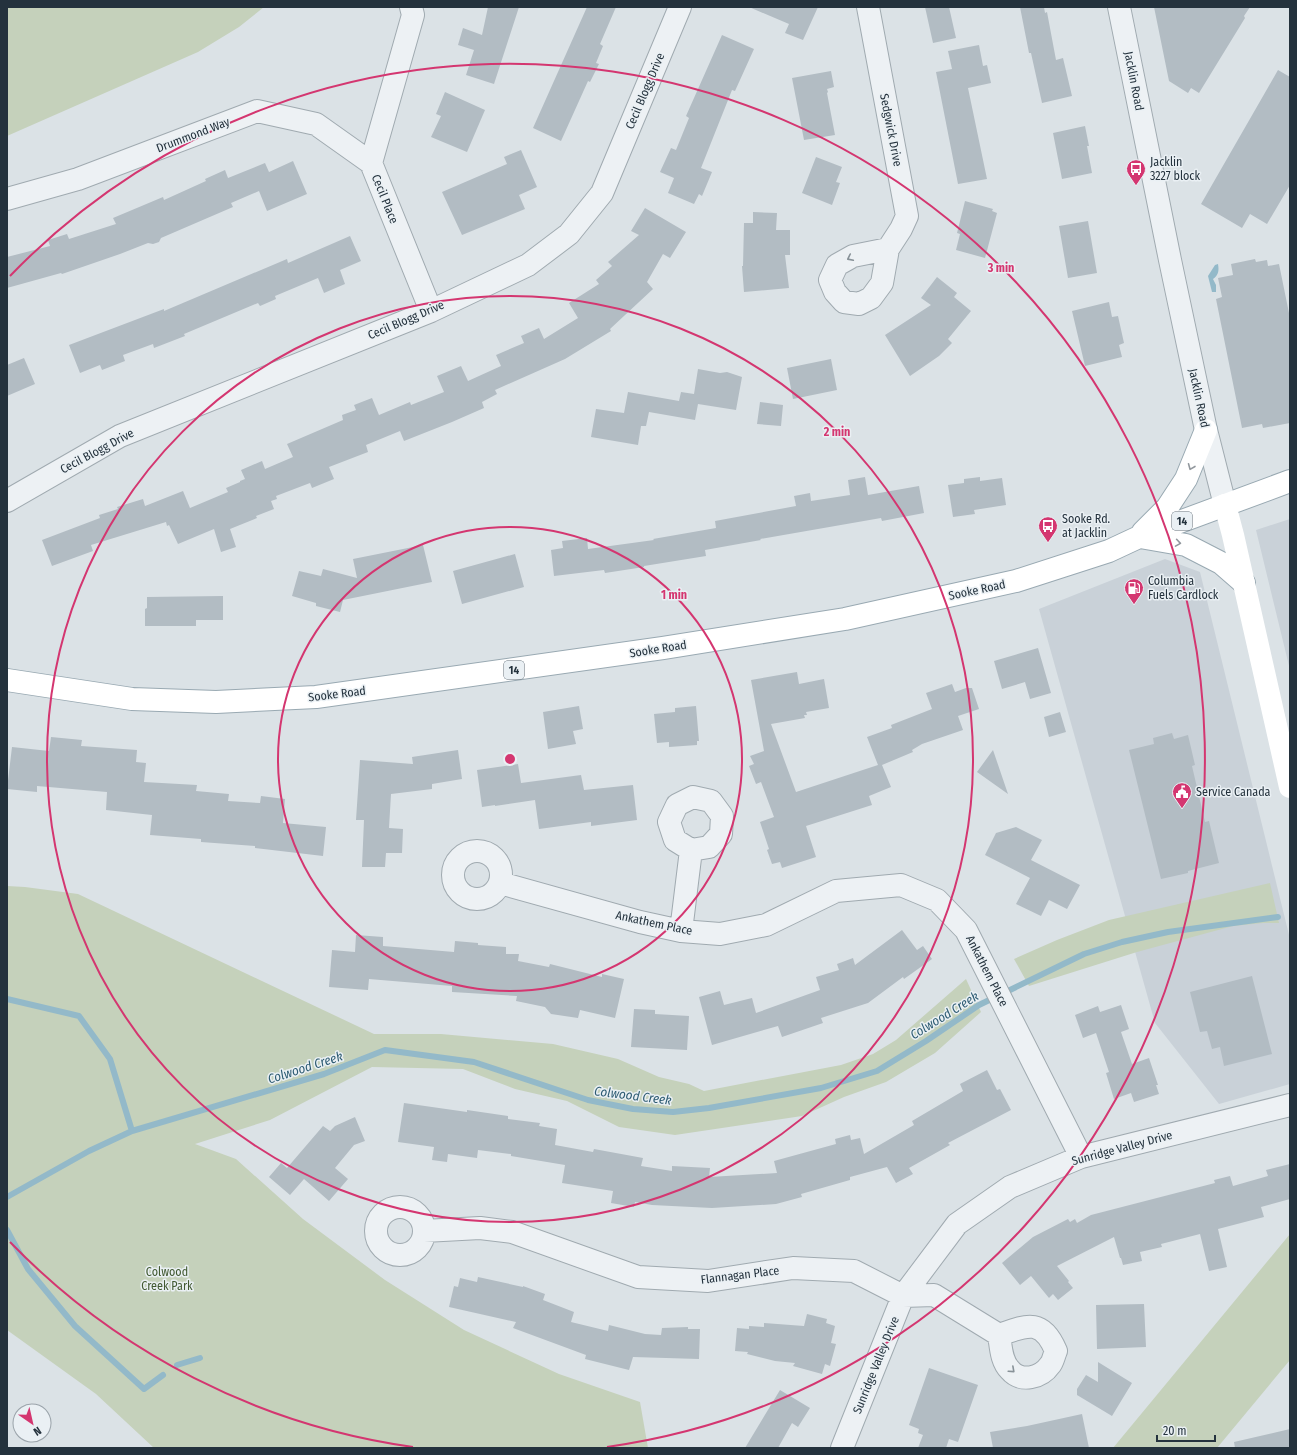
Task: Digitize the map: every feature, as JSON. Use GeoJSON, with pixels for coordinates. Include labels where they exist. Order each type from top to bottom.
{"type":"FeatureCollection","features":[{"type":"Feature","properties":{"kind":"main road"},"geometry":{"type":"LineString","coordinates":[[1139,537],[1167,508],[1186,479],[1206,430]]}},
{"type":"Feature","properties":{"kind":"main road","name":"Sooke Road"},"geometry":{"type":"LineString","coordinates":[[7,680],[132,698],[216,702],[316,697],[663,648],[845,619],[1016,581],[1109,551],[1139,537],[1290,481]]}},
{"type":"Feature","properties":{"kind":"main road","name":"Jacklin Road"},"geometry":{"type":"LineString","coordinates":[[1225,505],[1290,787]]}},
{"type":"Feature","properties":{"kind":"main road"},"geometry":{"type":"LineString","coordinates":[[1139,537],[1186,545],[1221,563],[1244,583]]}},
{"type":"Feature","properties":{"kind":"street","name":"Cecil Blogg Drive"},"geometry":{"type":"LineString","coordinates":[[7,502],[120,436],[431,311],[528,265],[569,234],[602,193],[680,7]]}},
{"type":"Feature","properties":{"kind":"street","name":"Sedgwick Drive"},"geometry":{"type":"LineString","coordinates":[[868,7],[907,216],[901,229],[888,249]]}},
{"type":"Feature","properties":{"kind":"street","name":"Jacklin Road"},"geometry":{"type":"LineString","coordinates":[[1119,7],[1172,274],[1206,430],[1225,505]]}},
{"type":"Feature","properties":{"kind":"street","name":"Cecil Place"},"geometry":{"type":"LineString","coordinates":[[416,10],[371,163],[431,311]]}},
{"type":"Feature","properties":{"kind":"street","name":"Drummond Way"},"geometry":{"type":"LineString","coordinates":[[7,199],[78,179],[257,111],[316,124],[371,163]]}},
{"type":"Feature","properties":{"kind":"street"},"geometry":{"type":"LineString","coordinates":[[681,931],[691,850]]}},
{"type":"Feature","properties":{"kind":"street","name":"Ankathem Place"},"geometry":{"type":"LineString","coordinates":[[500,883],[640,922],[681,931],[720,934],[766,925],[836,891],[901,885],[937,900],[966,930],[1080,1157]]}},
{"type":"Feature","properties":{"kind":"street","name":"Sunridge Valley Drive"},"geometry":{"type":"LineString","coordinates":[[842,1448],[903,1296],[957,1224],[1010,1187],[1080,1157],[1290,1105]]}},
{"type":"Feature","properties":{"kind":"street","name":"Flannagan Place"},"geometry":{"type":"LineString","coordinates":[[424,1231],[480,1228],[512,1232],[638,1277],[708,1281],[793,1268],[854,1272],[903,1296],[934,1295],[999,1335]]}},
{"type":"Feature","properties":{"kind":"shaded area"},"geometry":{"type":"Polygon","coordinates":[[[1290,519],[1290,670],[1256,530],[1290,519]]]}},
{"type":"Feature","properties":{"kind":"shaded area"},"geometry":{"type":"Polygon","coordinates":[[[1165,559],[1200,572],[1290,939],[1290,1084],[1219,1104],[1155,1023],[1039,609],[1165,559]]]}},
{"type":"Feature","properties":{"kind":"green space"},"geometry":{"type":"Polygon","coordinates":[[[7,7],[264,7],[239,27],[198,52],[7,136],[7,7]]]}},
{"type":"Feature","properties":{"kind":"green space"},"geometry":{"type":"Polygon","coordinates":[[[1270,883],[1279,923],[1233,926],[1137,952],[1029,986],[1014,959],[1057,940],[1109,920],[1270,883]]]}},
{"type":"Feature","properties":{"kind":"green space","name":"Colwood Creek Park"},"geometry":{"type":"Polygon","coordinates":[[[7,886],[78,894],[374,1034],[441,1034],[553,1044],[618,1059],[659,1077],[689,1084],[704,1091],[841,1065],[873,1054],[896,1040],[966,979],[981,1012],[935,1053],[886,1082],[844,1097],[802,1116],[675,1135],[619,1127],[567,1101],[515,1089],[463,1069],[372,1067],[270,1120],[195,1144],[236,1159],[303,1219],[385,1280],[464,1330],[559,1374],[640,1402],[648,1448],[154,1448],[96,1394],[7,1330],[7,886]]]}},
{"type":"Feature","properties":{"kind":"green space"},"geometry":{"type":"Polygon","coordinates":[[[1290,1234],[1290,1360],[1217,1448],[1113,1448],[1290,1234]]]}},
{"type":"Feature","properties":{"kind":"water"},"geometry":{"type":"Polygon","coordinates":[[[1218,264],[1218,272],[1213,279],[1216,285],[1216,292],[1212,292],[1208,276],[1215,265],[1218,264]]]}},
{"type":"Feature","properties":{"kind":"building"},"geometry":{"type":"Polygon","coordinates":[[[488,7],[519,7],[494,84],[466,75],[474,50],[458,45],[463,28],[482,35],[488,7]]]}},
{"type":"Feature","properties":{"kind":"building"},"geometry":{"type":"Polygon","coordinates":[[[587,7],[616,7],[600,44],[603,46],[596,63],[599,64],[590,82],[588,81],[561,141],[533,128],[587,7]]]}},
{"type":"Feature","properties":{"kind":"building"},"geometry":{"type":"Polygon","coordinates":[[[749,7],[818,7],[803,40],[785,33],[789,24],[749,7]]]}},
{"type":"Feature","properties":{"kind":"building"},"geometry":{"type":"Polygon","coordinates":[[[925,7],[949,7],[956,38],[933,43],[925,7]]]}},
{"type":"Feature","properties":{"kind":"building"},"geometry":{"type":"Polygon","coordinates":[[[1020,7],[1044,7],[1045,13],[1047,12],[1056,60],[1063,58],[1072,96],[1042,103],[1031,53],[1029,53],[1020,7]]]}},
{"type":"Feature","properties":{"kind":"building"},"geometry":{"type":"Polygon","coordinates":[[[1154,7],[1250,7],[1244,16],[1245,18],[1199,93],[1191,88],[1188,93],[1169,81],[1154,7]]]}},
{"type":"Feature","properties":{"kind":"building"},"geometry":{"type":"Polygon","coordinates":[[[722,35],[754,49],[735,91],[732,90],[701,168],[712,172],[702,196],[699,194],[694,204],[668,193],[674,178],[660,172],[671,148],[676,150],[689,118],[686,116],[722,35]]]}},
{"type":"Feature","properties":{"kind":"building"},"geometry":{"type":"Polygon","coordinates":[[[979,45],[983,66],[987,65],[991,83],[968,88],[987,179],[958,184],[936,72],[952,69],[948,51],[979,45]]]}},
{"type":"Feature","properties":{"kind":"building"},"geometry":{"type":"Polygon","coordinates":[[[1278,70],[1290,77],[1290,185],[1267,224],[1250,214],[1242,228],[1201,204],[1278,70]]]}},
{"type":"Feature","properties":{"kind":"building"},"geometry":{"type":"Polygon","coordinates":[[[831,71],[834,87],[827,89],[827,93],[835,135],[804,140],[792,78],[831,71]]]}},
{"type":"Feature","properties":{"kind":"building"},"geometry":{"type":"Polygon","coordinates":[[[445,92],[485,110],[467,152],[431,137],[441,116],[436,114],[445,92]]]}},
{"type":"Feature","properties":{"kind":"building"},"geometry":{"type":"Polygon","coordinates":[[[1085,126],[1092,173],[1062,179],[1053,133],[1085,126]]]}},
{"type":"Feature","properties":{"kind":"building"},"geometry":{"type":"Polygon","coordinates":[[[521,150],[537,187],[519,195],[525,209],[462,235],[442,192],[507,164],[504,157],[521,150]]]}},
{"type":"Feature","properties":{"kind":"building"},"geometry":{"type":"Polygon","coordinates":[[[816,157],[842,167],[836,182],[840,183],[832,205],[802,193],[816,157]]]}},
{"type":"Feature","properties":{"kind":"building"},"geometry":{"type":"Polygon","coordinates":[[[293,161],[307,194],[267,211],[259,191],[231,203],[233,207],[161,238],[159,242],[153,244],[148,243],[62,274],[61,273],[7,288],[7,257],[50,246],[48,240],[67,234],[69,239],[116,224],[113,218],[163,197],[164,200],[206,181],[205,179],[225,170],[228,178],[265,163],[269,172],[293,161]]]}},
{"type":"Feature","properties":{"kind":"building"},"geometry":{"type":"Polygon","coordinates":[[[965,201],[993,209],[992,211],[997,213],[985,258],[956,250],[960,234],[957,233],[965,201]]]}},
{"type":"Feature","properties":{"kind":"building"},"geometry":{"type":"Polygon","coordinates":[[[645,208],[686,232],[670,258],[663,254],[647,282],[653,289],[610,329],[611,331],[565,359],[495,390],[497,394],[482,402],[484,408],[404,441],[400,431],[366,445],[368,452],[329,467],[334,479],[312,488],[310,483],[276,496],[277,499],[271,501],[274,509],[230,529],[236,547],[221,552],[214,529],[178,544],[166,522],[91,545],[93,551],[52,566],[42,540],[100,518],[99,515],[118,509],[117,507],[143,499],[145,506],[183,491],[190,508],[228,492],[226,488],[245,479],[241,470],[262,461],[265,469],[293,457],[287,444],[343,420],[342,415],[356,410],[354,405],[372,398],[379,415],[410,402],[411,405],[444,392],[437,376],[461,366],[468,381],[501,366],[496,355],[524,343],[521,336],[539,328],[544,339],[578,318],[569,303],[599,284],[596,280],[612,266],[608,262],[639,235],[631,231],[645,208]]]}},
{"type":"Feature","properties":{"kind":"building"},"geometry":{"type":"Polygon","coordinates":[[[753,212],[777,213],[776,230],[790,230],[790,255],[785,255],[789,288],[744,292],[742,266],[744,223],[753,223],[753,212]]]}},
{"type":"Feature","properties":{"kind":"building"},"geometry":{"type":"Polygon","coordinates":[[[1088,221],[1097,273],[1068,278],[1059,226],[1088,221]]]}},
{"type":"Feature","properties":{"kind":"building"},"geometry":{"type":"Polygon","coordinates":[[[350,236],[361,261],[340,270],[345,284],[324,293],[318,278],[275,296],[276,299],[260,306],[258,303],[184,334],[185,336],[154,348],[153,344],[123,355],[125,361],[102,370],[100,365],[80,373],[69,345],[164,309],[164,311],[287,259],[288,263],[350,236]]]}},
{"type":"Feature","properties":{"kind":"building"},"geometry":{"type":"Polygon","coordinates":[[[1255,259],[1256,262],[1267,260],[1268,266],[1279,264],[1290,318],[1290,423],[1263,428],[1262,424],[1242,428],[1216,299],[1222,297],[1218,278],[1233,275],[1231,264],[1255,259]]]}},
{"type":"Feature","properties":{"kind":"building"},"geometry":{"type":"Polygon","coordinates":[[[937,277],[957,293],[954,297],[971,311],[948,339],[952,343],[939,356],[910,376],[885,335],[931,305],[921,298],[937,277]]]}},
{"type":"Feature","properties":{"kind":"building"},"geometry":{"type":"Polygon","coordinates":[[[1109,302],[1112,317],[1118,316],[1124,343],[1119,345],[1122,357],[1085,366],[1072,311],[1109,302]]]}},
{"type":"Feature","properties":{"kind":"building"},"geometry":{"type":"Polygon","coordinates":[[[24,358],[35,384],[7,396],[7,365],[24,358]]]}},
{"type":"Feature","properties":{"kind":"building"},"geometry":{"type":"Polygon","coordinates":[[[831,359],[837,390],[793,399],[787,368],[831,359]]]}},
{"type":"Feature","properties":{"kind":"building"},"geometry":{"type":"Polygon","coordinates":[[[698,369],[720,373],[727,372],[742,377],[736,410],[698,404],[695,420],[649,412],[646,426],[641,426],[638,445],[591,437],[596,409],[624,413],[628,392],[679,401],[681,392],[694,394],[698,369]]]}},
{"type":"Feature","properties":{"kind":"building"},"geometry":{"type":"Polygon","coordinates":[[[760,402],[783,405],[781,426],[757,424],[760,402]]]}},
{"type":"Feature","properties":{"kind":"building"},"geometry":{"type":"Polygon","coordinates":[[[865,477],[868,495],[919,486],[924,513],[882,521],[881,518],[760,539],[761,540],[705,550],[706,556],[644,567],[605,573],[604,570],[554,576],[551,550],[563,548],[562,541],[587,538],[588,549],[654,540],[653,539],[716,528],[715,521],[796,506],[794,496],[810,493],[811,501],[850,495],[848,480],[865,477]]]}},
{"type":"Feature","properties":{"kind":"building"},"geometry":{"type":"Polygon","coordinates":[[[980,477],[980,481],[1002,478],[1006,505],[974,510],[975,514],[953,517],[948,485],[964,483],[964,479],[980,477]]]}},
{"type":"Feature","properties":{"kind":"building"},"geometry":{"type":"Polygon","coordinates":[[[423,545],[432,582],[343,600],[340,612],[316,606],[316,603],[292,596],[299,571],[321,576],[323,569],[357,578],[353,559],[423,545]]]}},
{"type":"Feature","properties":{"kind":"building"},"geometry":{"type":"Polygon","coordinates":[[[515,554],[524,587],[462,604],[453,571],[515,554]]]}},
{"type":"Feature","properties":{"kind":"building"},"geometry":{"type":"Polygon","coordinates":[[[223,596],[223,620],[196,620],[196,626],[145,626],[147,597],[223,596]]]}},
{"type":"Feature","properties":{"kind":"building"},"geometry":{"type":"Polygon","coordinates":[[[1038,648],[1051,693],[1030,699],[1025,682],[1002,689],[994,661],[1038,648]]]}},
{"type":"Feature","properties":{"kind":"building"},"geometry":{"type":"Polygon","coordinates":[[[797,672],[799,684],[824,679],[829,708],[806,712],[807,715],[804,715],[805,718],[771,724],[796,792],[878,765],[867,737],[892,728],[891,725],[932,709],[926,693],[952,684],[955,692],[966,688],[972,688],[979,709],[958,716],[963,730],[922,744],[912,750],[913,752],[882,765],[891,787],[869,796],[872,805],[806,826],[816,857],[782,868],[780,862],[772,864],[767,850],[769,849],[760,822],[774,817],[761,782],[756,784],[749,766],[754,764],[750,756],[764,751],[751,680],[797,672]]]}},
{"type":"Feature","properties":{"kind":"building"},"geometry":{"type":"Polygon","coordinates":[[[579,706],[583,729],[573,731],[576,744],[548,749],[543,712],[579,706]]]}},
{"type":"Feature","properties":{"kind":"building"},"geometry":{"type":"Polygon","coordinates":[[[696,706],[699,741],[697,741],[697,745],[669,747],[669,742],[657,743],[654,714],[675,712],[675,708],[696,706]]]}},
{"type":"Feature","properties":{"kind":"building"},"geometry":{"type":"Polygon","coordinates":[[[1060,712],[1066,732],[1049,737],[1044,717],[1060,712]]]}},
{"type":"Feature","properties":{"kind":"building"},"geometry":{"type":"Polygon","coordinates":[[[1172,733],[1174,739],[1188,735],[1195,765],[1192,766],[1205,822],[1209,821],[1219,863],[1188,871],[1188,873],[1161,879],[1129,750],[1154,744],[1153,738],[1172,733]]]}},
{"type":"Feature","properties":{"kind":"building"},"geometry":{"type":"Polygon","coordinates":[[[51,737],[82,740],[81,746],[137,750],[136,762],[146,763],[144,782],[197,785],[196,791],[229,794],[228,801],[260,803],[261,796],[285,799],[283,823],[326,827],[323,856],[255,848],[255,846],[201,842],[201,839],[150,835],[152,815],[106,810],[107,792],[37,786],[37,792],[7,789],[12,747],[49,751],[51,737]]]}},
{"type":"Feature","properties":{"kind":"building"},"geometry":{"type":"Polygon","coordinates":[[[458,750],[462,779],[432,784],[432,789],[391,794],[389,828],[403,829],[402,853],[386,853],[385,867],[362,867],[364,820],[356,820],[360,760],[413,764],[412,757],[458,750]]]}},
{"type":"Feature","properties":{"kind":"building"},"geometry":{"type":"Polygon","coordinates":[[[993,750],[1008,794],[977,772],[993,750]]]}},
{"type":"Feature","properties":{"kind":"building"},"geometry":{"type":"Polygon","coordinates":[[[518,764],[521,783],[581,775],[584,790],[633,785],[637,820],[591,826],[591,822],[539,829],[535,800],[482,807],[477,770],[518,764]]]}},
{"type":"Feature","properties":{"kind":"building"},"geometry":{"type":"Polygon","coordinates":[[[1016,827],[1042,840],[1031,860],[1080,885],[1067,909],[1049,900],[1041,916],[1016,904],[1030,878],[985,855],[996,833],[1016,827]]]}},
{"type":"Feature","properties":{"kind":"building"},"geometry":{"type":"Polygon","coordinates":[[[902,930],[917,950],[923,946],[932,959],[904,979],[903,977],[868,1003],[821,1018],[823,1023],[782,1037],[778,1026],[712,1045],[699,997],[720,991],[724,1005],[752,998],[756,1013],[820,990],[816,977],[839,970],[837,964],[853,958],[855,965],[902,930]]]}},
{"type":"Feature","properties":{"kind":"building"},"geometry":{"type":"Polygon","coordinates":[[[356,935],[383,937],[383,946],[454,952],[455,941],[478,943],[478,945],[506,947],[506,954],[519,954],[518,961],[549,967],[550,964],[602,977],[602,974],[624,979],[615,1018],[580,1010],[578,1018],[551,1014],[545,1007],[516,1001],[517,996],[452,992],[452,986],[369,979],[368,990],[329,987],[332,950],[355,952],[356,935]]]}},
{"type":"Feature","properties":{"kind":"building"},"geometry":{"type":"Polygon","coordinates":[[[1252,976],[1272,1054],[1224,1066],[1220,1047],[1212,1049],[1207,1031],[1200,1032],[1190,992],[1252,976]]]}},
{"type":"Feature","properties":{"kind":"building"},"geometry":{"type":"Polygon","coordinates":[[[1121,1005],[1129,1029],[1121,1032],[1132,1064],[1149,1058],[1158,1085],[1156,1085],[1159,1094],[1134,1102],[1131,1093],[1114,1099],[1106,1073],[1109,1072],[1096,1033],[1083,1038],[1075,1015],[1098,1006],[1100,1012],[1121,1005]]]}},
{"type":"Feature","properties":{"kind":"building"},"geometry":{"type":"Polygon","coordinates":[[[634,1009],[655,1010],[655,1014],[689,1016],[687,1050],[631,1047],[634,1009]]]}},
{"type":"Feature","properties":{"kind":"building"},"geometry":{"type":"Polygon","coordinates":[[[987,1070],[997,1090],[1000,1089],[1011,1110],[948,1143],[950,1145],[909,1168],[913,1174],[896,1183],[887,1167],[850,1177],[850,1180],[801,1194],[802,1197],[776,1204],[712,1208],[652,1205],[635,1202],[634,1207],[611,1203],[613,1191],[562,1183],[565,1165],[511,1156],[511,1154],[478,1150],[477,1158],[448,1154],[447,1162],[432,1160],[434,1147],[398,1142],[404,1103],[508,1116],[508,1119],[540,1123],[539,1126],[557,1129],[555,1145],[593,1152],[594,1149],[643,1158],[641,1166],[672,1171],[672,1166],[710,1168],[709,1177],[777,1173],[774,1161],[836,1144],[835,1139],[850,1135],[851,1140],[860,1138],[864,1154],[914,1125],[912,1121],[963,1091],[960,1084],[987,1070]]]}},
{"type":"Feature","properties":{"kind":"building"},"geometry":{"type":"Polygon","coordinates":[[[355,1117],[365,1141],[354,1145],[335,1168],[348,1179],[329,1201],[304,1179],[290,1195],[269,1177],[281,1163],[287,1168],[323,1126],[330,1131],[335,1126],[355,1117]]]}},
{"type":"Feature","properties":{"kind":"building"},"geometry":{"type":"Polygon","coordinates":[[[1290,1164],[1290,1199],[1261,1207],[1264,1217],[1218,1229],[1227,1267],[1209,1271],[1200,1234],[1161,1244],[1162,1247],[1140,1252],[1142,1261],[1123,1265],[1114,1237],[1057,1266],[1073,1288],[1058,1300],[1053,1294],[1049,1298],[1031,1276],[1020,1285],[1002,1263],[1033,1237],[1068,1219],[1070,1222],[1075,1219],[1077,1223],[1091,1215],[1215,1183],[1214,1180],[1230,1176],[1233,1186],[1268,1176],[1266,1170],[1290,1164]]]}},
{"type":"Feature","properties":{"kind":"building"},"geometry":{"type":"Polygon","coordinates":[[[478,1277],[523,1286],[545,1294],[543,1300],[574,1312],[571,1322],[608,1331],[609,1325],[645,1334],[661,1335],[662,1328],[688,1327],[688,1329],[700,1329],[699,1359],[633,1357],[629,1370],[585,1359],[586,1355],[513,1328],[516,1322],[449,1307],[454,1286],[458,1287],[460,1278],[477,1282],[478,1277]]]}},
{"type":"Feature","properties":{"kind":"building"},"geometry":{"type":"Polygon","coordinates":[[[1144,1304],[1146,1347],[1097,1349],[1096,1305],[1144,1304]]]}},
{"type":"Feature","properties":{"kind":"building"},"geometry":{"type":"Polygon","coordinates":[[[807,1314],[827,1319],[826,1323],[835,1326],[831,1343],[836,1344],[830,1366],[825,1364],[822,1374],[793,1366],[795,1363],[775,1361],[747,1354],[748,1352],[735,1351],[737,1328],[749,1329],[749,1326],[764,1327],[764,1323],[804,1326],[807,1314]]]}},
{"type":"Feature","properties":{"kind":"building"},"geometry":{"type":"Polygon","coordinates":[[[1098,1362],[1132,1383],[1112,1416],[1077,1395],[1077,1389],[1086,1375],[1098,1382],[1098,1362]]]}},
{"type":"Feature","properties":{"kind":"building"},"geometry":{"type":"Polygon","coordinates":[[[929,1368],[978,1385],[958,1442],[949,1439],[946,1448],[918,1448],[923,1435],[918,1433],[919,1429],[909,1425],[929,1368]]]}},
{"type":"Feature","properties":{"kind":"building"},"geometry":{"type":"Polygon","coordinates":[[[780,1390],[810,1408],[798,1427],[792,1423],[778,1448],[745,1448],[780,1390]]]}},
{"type":"Feature","properties":{"kind":"building"},"geometry":{"type":"Polygon","coordinates":[[[1082,1414],[1089,1448],[993,1448],[990,1432],[1027,1426],[1082,1414]]]}},
{"type":"Feature","properties":{"kind":"building"},"geometry":{"type":"Polygon","coordinates":[[[1290,1429],[1290,1448],[1235,1448],[1234,1442],[1290,1429]]]}},
{"type":"Feature","properties":{"kind":"waterway","name":"Colwood Creek"},"geometry":{"type":"LineString","coordinates":[[7,1197],[89,1151],[132,1131],[324,1074],[385,1050],[474,1062],[588,1100],[633,1109],[673,1112],[709,1108],[821,1088],[877,1071],[926,1041],[979,1005],[1084,954],[1122,942],[1168,932],[1278,917]]}},
{"type":"Feature","properties":{"kind":"waterway"},"geometry":{"type":"LineString","coordinates":[[7,999],[79,1016],[110,1059],[132,1131]]}},
{"type":"Feature","properties":{"kind":"waterway"},"geometry":{"type":"LineString","coordinates":[[7,1230],[28,1269],[75,1326],[144,1389],[163,1375]]}},
{"type":"Feature","properties":{"kind":"waterway"},"geometry":{"type":"LineString","coordinates":[[177,1365],[200,1358]]}},
{"type":"Feature","properties":{"kind":"place","name":"Jacklin 3227 block"},"geometry":{"type":"Point","coordinates":[1136,186]}},
{"type":"Feature","properties":{"kind":"place","name":"Sooke Rd. at Jacklin"},"geometry":{"type":"Point","coordinates":[1048,543]}},
{"type":"Feature","properties":{"kind":"place","name":"Columbia Fuels Cardlock"},"geometry":{"type":"Point","coordinates":[1134,605]}},
{"type":"Feature","properties":{"kind":"place","name":"Service Canada"},"geometry":{"type":"Point","coordinates":[1182,809]}}]}
